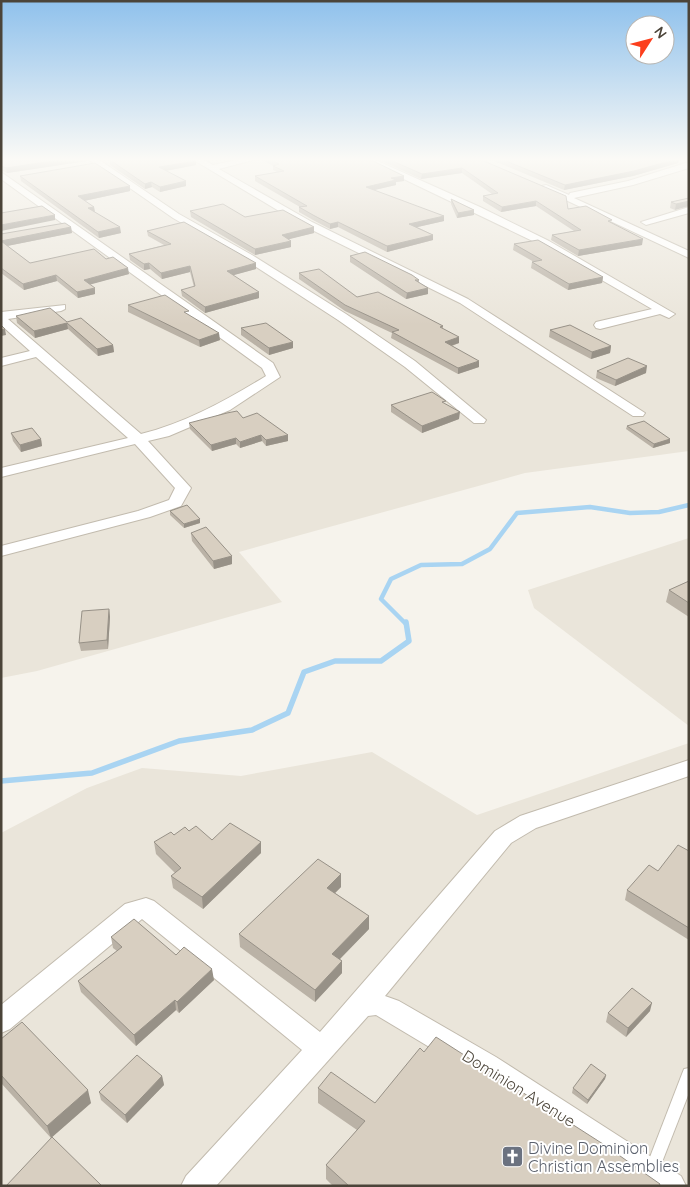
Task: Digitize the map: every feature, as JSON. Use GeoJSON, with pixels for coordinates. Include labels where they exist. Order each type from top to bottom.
{"type":"FeatureCollection","features":[{"type":"Feature","properties":{"kind":"street"},"geometry":{"type":"LineString","coordinates":[[1,473],[164,433],[225,408],[273,377],[268,366],[56,214]]}},
{"type":"Feature","properties":{"kind":"street"},"geometry":{"type":"LineString","coordinates":[[174,214],[248,257],[342,317],[410,364],[479,420]]}},
{"type":"Feature","properties":{"kind":"street"},"geometry":{"type":"LineString","coordinates":[[291,214],[464,301],[638,413]]}},
{"type":"Feature","properties":{"kind":"street"},"geometry":{"type":"LineString","coordinates":[[488,214],[546,243],[666,312],[600,325]]}},
{"type":"Feature","properties":{"kind":"street"},"geometry":{"type":"LineString","coordinates":[[602,214],[689,255]]}},
{"type":"Feature","properties":{"kind":"street"},"geometry":{"type":"LineString","coordinates":[[646,222],[673,214]]}},
{"type":"Feature","properties":{"kind":"street"},"geometry":{"type":"LineString","coordinates":[[49,227],[68,223]]}},
{"type":"Feature","properties":{"kind":"street"},"geometry":{"type":"LineString","coordinates":[[1,317],[60,306]]}},
{"type":"Feature","properties":{"kind":"street"},"geometry":{"type":"LineString","coordinates":[[1,317],[139,440],[183,488],[175,503],[144,514],[1,551]]}},
{"type":"Feature","properties":{"kind":"street"},"geometry":{"type":"LineString","coordinates":[[1,362],[39,352]]}},
{"type":"Feature","properties":{"kind":"street"},"geometry":{"type":"LineString","coordinates":[[199,1185],[320,1048],[361,1005],[503,837],[528,822],[688,768]]}},
{"type":"Feature","properties":{"kind":"street"},"geometry":{"type":"LineString","coordinates":[[1,1021],[133,911],[146,908],[320,1048]]}},
{"type":"Feature","properties":{"kind":"street","name":"Dominion Avenue"},"geometry":{"type":"LineString","coordinates":[[361,1005],[376,1004],[390,1009],[486,1066],[661,1179]]}},
{"type":"Feature","properties":{"kind":"lane"},"geometry":{"type":"LineString","coordinates":[[661,1179],[689,1074]]}},
{"type":"Feature","properties":{"kind":"shaded area"},"geometry":{"type":"Polygon","coordinates":[[[1,214],[689,214],[689,451],[525,473],[239,552],[282,602],[37,671],[1,678],[1,214]]]}},
{"type":"Feature","properties":{"kind":"shaded area"},"geometry":{"type":"Polygon","coordinates":[[[689,538],[689,726],[534,608],[528,590],[689,538]]]}},
{"type":"Feature","properties":{"kind":"shaded area"},"geometry":{"type":"Polygon","coordinates":[[[689,743],[689,1186],[1,1186],[1,833],[87,788],[142,768],[241,776],[372,752],[477,815],[689,743]]]}},
{"type":"Feature","properties":{"kind":"building"},"geometry":{"type":"Polygon","coordinates":[[[1,214],[55,215],[1,225],[1,214]]]}},
{"type":"Feature","properties":{"kind":"building"},"geometry":{"type":"Polygon","coordinates":[[[73,214],[99,214],[120,227],[98,232],[73,214]]]}},
{"type":"Feature","properties":{"kind":"building"},"geometry":{"type":"Polygon","coordinates":[[[196,214],[241,214],[245,217],[259,214],[291,214],[314,227],[282,235],[291,241],[255,249],[196,214]]]}},
{"type":"Feature","properties":{"kind":"building"},"geometry":{"type":"Polygon","coordinates":[[[440,214],[444,216],[409,224],[433,235],[387,246],[338,222],[330,224],[313,215],[440,214]]]}},
{"type":"Feature","properties":{"kind":"building"},"geometry":{"type":"Polygon","coordinates":[[[557,214],[602,214],[612,220],[608,221],[643,239],[579,250],[552,235],[581,230],[557,214]]]}},
{"type":"Feature","properties":{"kind":"building"},"geometry":{"type":"Polygon","coordinates":[[[184,222],[256,263],[227,271],[259,292],[205,307],[181,290],[195,286],[190,266],[161,273],[149,263],[144,264],[129,254],[171,244],[147,231],[184,222]]]}},
{"type":"Feature","properties":{"kind":"building"},"geometry":{"type":"Polygon","coordinates":[[[65,223],[71,227],[1,241],[1,234],[65,223]]]}},
{"type":"Feature","properties":{"kind":"building"},"geometry":{"type":"Polygon","coordinates":[[[538,240],[603,277],[569,284],[532,262],[542,260],[514,244],[538,240]]]}},
{"type":"Feature","properties":{"kind":"building"},"geometry":{"type":"Polygon","coordinates":[[[1,241],[30,263],[94,249],[106,259],[113,257],[128,268],[84,280],[95,288],[77,292],[56,275],[23,284],[1,268],[1,241]]]}},
{"type":"Feature","properties":{"kind":"building"},"geometry":{"type":"Polygon","coordinates":[[[365,252],[412,275],[419,280],[415,280],[428,288],[407,293],[350,256],[365,252]]]}},
{"type":"Feature","properties":{"kind":"building"},"geometry":{"type":"Polygon","coordinates":[[[319,269],[357,297],[378,292],[443,326],[440,327],[459,337],[445,342],[479,361],[458,368],[392,332],[399,330],[345,305],[299,273],[319,269]]]}},
{"type":"Feature","properties":{"kind":"building"},"geometry":{"type":"Polygon","coordinates":[[[165,295],[189,311],[184,312],[219,333],[199,340],[128,305],[165,295]]]}},
{"type":"Feature","properties":{"kind":"building"},"geometry":{"type":"Polygon","coordinates":[[[50,308],[67,322],[81,318],[113,345],[97,349],[67,323],[34,331],[16,316],[50,308]]]}},
{"type":"Feature","properties":{"kind":"building"},"geometry":{"type":"Polygon","coordinates":[[[266,323],[293,342],[269,348],[241,328],[266,323]]]}},
{"type":"Feature","properties":{"kind":"building"},"geometry":{"type":"Polygon","coordinates":[[[570,325],[611,346],[592,352],[550,330],[570,325]]]}},
{"type":"Feature","properties":{"kind":"building"},"geometry":{"type":"Polygon","coordinates":[[[628,358],[647,366],[616,380],[597,371],[628,358]]]}},
{"type":"Feature","properties":{"kind":"building"},"geometry":{"type":"Polygon","coordinates":[[[432,392],[446,401],[442,402],[460,412],[422,426],[391,405],[432,392]]]}},
{"type":"Feature","properties":{"kind":"building"},"geometry":{"type":"Polygon","coordinates":[[[237,411],[243,418],[257,413],[288,435],[266,440],[261,435],[240,442],[236,438],[211,445],[189,423],[237,411]]]}},
{"type":"Feature","properties":{"kind":"building"},"geometry":{"type":"Polygon","coordinates":[[[644,421],[670,439],[654,444],[627,426],[644,421]]]}},
{"type":"Feature","properties":{"kind":"building"},"geometry":{"type":"Polygon","coordinates":[[[32,428],[41,439],[20,445],[11,433],[32,428]]]}},
{"type":"Feature","properties":{"kind":"building"},"geometry":{"type":"Polygon","coordinates":[[[187,505],[200,519],[184,524],[170,511],[187,505]]]}},
{"type":"Feature","properties":{"kind":"building"},"geometry":{"type":"Polygon","coordinates":[[[206,527],[232,556],[213,561],[191,533],[206,527]]]}},
{"type":"Feature","properties":{"kind":"building"},"geometry":{"type":"Polygon","coordinates":[[[689,581],[689,603],[669,590],[689,581]]]}},
{"type":"Feature","properties":{"kind":"building"},"geometry":{"type":"Polygon","coordinates":[[[109,609],[107,640],[79,643],[82,611],[109,609]]]}},
{"type":"Feature","properties":{"kind":"building"},"geometry":{"type":"Polygon","coordinates":[[[230,823],[261,842],[202,897],[171,876],[181,868],[154,842],[171,832],[174,835],[185,827],[189,831],[196,826],[212,840],[230,823]]]}},
{"type":"Feature","properties":{"kind":"building"},"geometry":{"type":"Polygon","coordinates":[[[678,845],[689,851],[689,928],[627,890],[649,865],[658,871],[678,845]]]}},
{"type":"Feature","properties":{"kind":"building"},"geometry":{"type":"Polygon","coordinates":[[[318,859],[341,874],[327,888],[369,916],[332,954],[342,961],[315,990],[239,934],[318,859]]]}},
{"type":"Feature","properties":{"kind":"building"},"geometry":{"type":"Polygon","coordinates":[[[134,919],[176,955],[184,947],[212,969],[177,1002],[175,1000],[134,1035],[78,981],[122,947],[111,937],[134,919]]]}},
{"type":"Feature","properties":{"kind":"building"},"geometry":{"type":"Polygon","coordinates":[[[632,988],[652,1003],[628,1028],[608,1013],[632,988]]]}},
{"type":"Feature","properties":{"kind":"building"},"geometry":{"type":"Polygon","coordinates":[[[22,1022],[88,1090],[47,1126],[1,1075],[1,1039],[22,1022]]]}},
{"type":"Feature","properties":{"kind":"building"},"geometry":{"type":"Polygon","coordinates":[[[436,1037],[603,1144],[660,1184],[659,1186],[349,1186],[326,1165],[365,1121],[318,1088],[331,1072],[375,1103],[420,1048],[424,1052],[436,1037]]]}},
{"type":"Feature","properties":{"kind":"building"},"geometry":{"type":"Polygon","coordinates":[[[137,1055],[162,1076],[125,1115],[99,1092],[137,1055]]]}},
{"type":"Feature","properties":{"kind":"building"},"geometry":{"type":"Polygon","coordinates":[[[591,1064],[606,1075],[588,1100],[573,1088],[591,1064]]]}},
{"type":"Feature","properties":{"kind":"building"},"geometry":{"type":"Polygon","coordinates":[[[52,1137],[102,1186],[6,1186],[52,1137]]]}},
{"type":"Feature","properties":{"kind":"waterway"},"geometry":{"type":"LineString","coordinates":[[406,624],[381,599],[391,579],[421,565],[462,564],[490,549],[517,513],[590,507],[630,513],[659,512],[689,505]]}},
{"type":"Feature","properties":{"kind":"waterway"},"geometry":{"type":"LineString","coordinates":[[1,781],[92,773],[179,741],[252,730],[288,713],[304,672],[335,661],[381,661],[409,641],[406,622]]}},
{"type":"Feature","properties":{"kind":"place","name":"Divine Dominion Christian Assemblies"},"geometry":{"type":"Point","coordinates":[512,1157]}}]}
